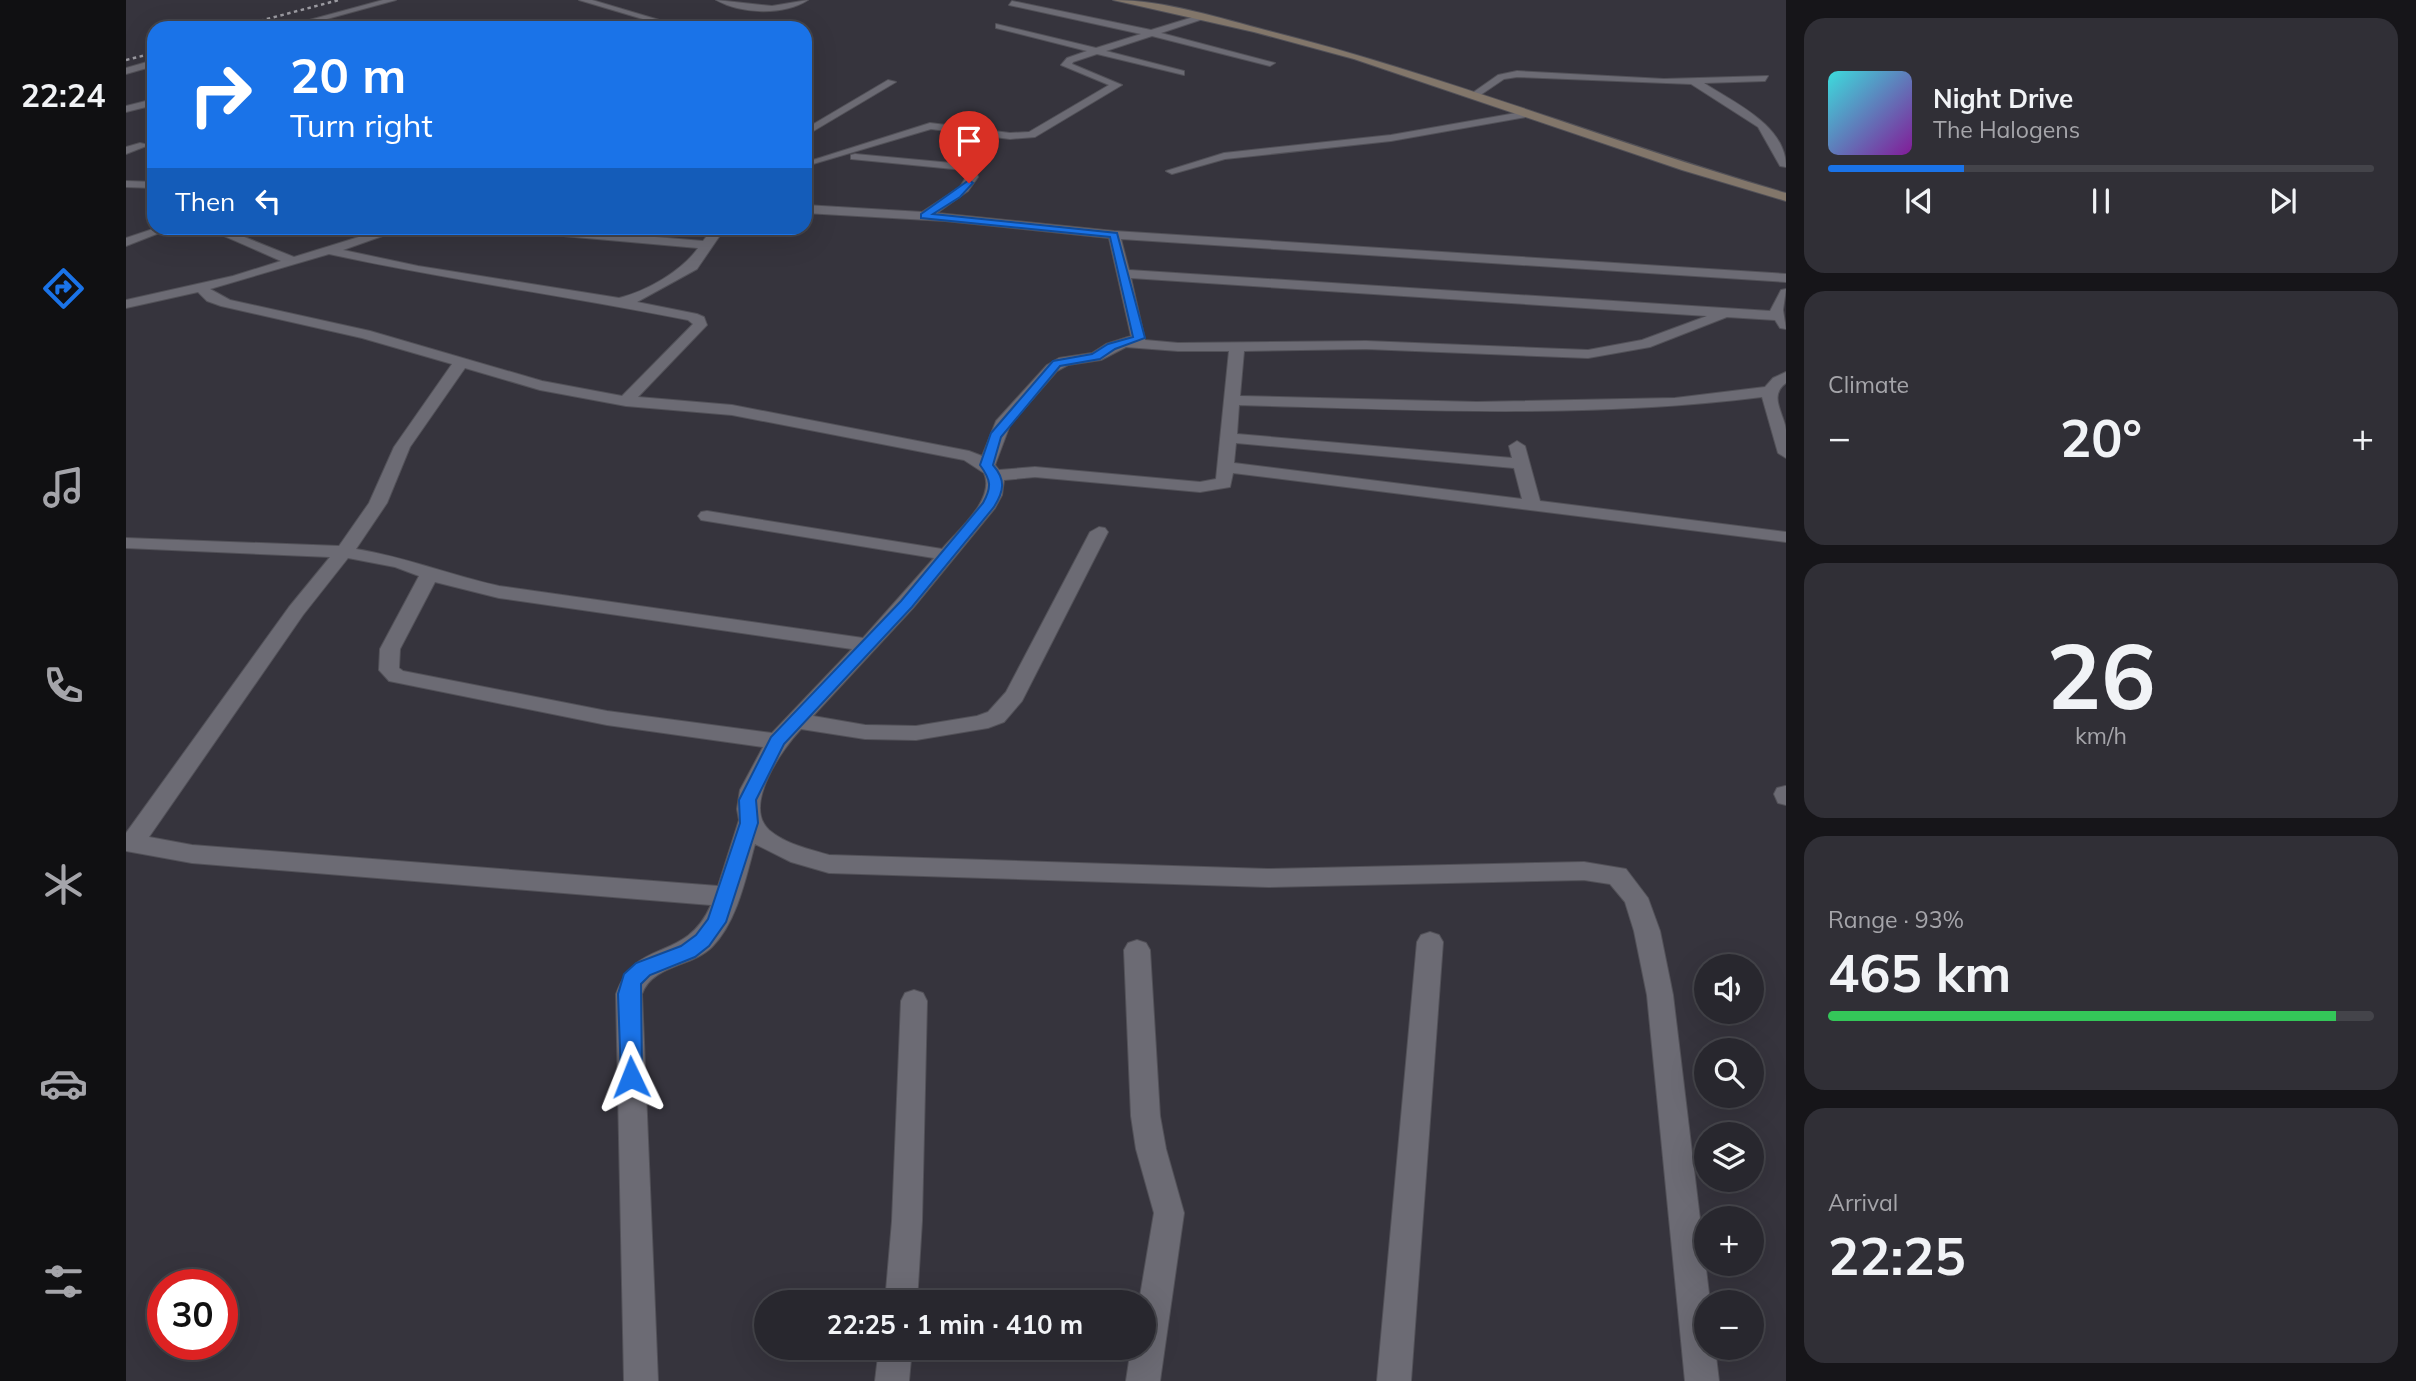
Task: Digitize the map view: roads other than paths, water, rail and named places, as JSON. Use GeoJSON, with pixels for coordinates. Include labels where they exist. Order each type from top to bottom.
{"type":"FeatureCollection","features":[{"type":"Feature","properties":{"kind":"main road"},"geometry":{"type":"LineString","coordinates":[[1117,0],[1200,17],[1390,67],[1786,197]]}},
{"type":"Feature","properties":{"kind":"street"},"geometry":{"type":"LineString","coordinates":[[311,21],[392,0]]}},
{"type":"Feature","properties":{"kind":"street"},"geometry":{"type":"LineString","coordinates":[[583,0],[657,21]]}},
{"type":"Feature","properties":{"kind":"street"},"geometry":{"type":"LineString","coordinates":[[720,0],[768,11],[780,10],[804,0]]}},
{"type":"Feature","properties":{"kind":"street"},"geometry":{"type":"LineString","coordinates":[[1012,3],[1151,33],[1270,63]]}},
{"type":"Feature","properties":{"kind":"street"},"geometry":{"type":"LineString","coordinates":[[812,160],[817,162],[839,156],[930,126],[1010,136],[1038,132],[1117,85],[1066,65],[1070,60],[1200,17]]}},
{"type":"Feature","properties":{"kind":"street"},"geometry":{"type":"LineString","coordinates":[[999,26],[1181,73]]}},
{"type":"Feature","properties":{"kind":"street"},"geometry":{"type":"LineString","coordinates":[[126,71],[147,66]]}},
{"type":"Feature","properties":{"kind":"street"},"geometry":{"type":"LineString","coordinates":[[1473,96],[1501,78],[1517,74],[1695,82],[1765,78]]}},
{"type":"Feature","properties":{"kind":"street"},"geometry":{"type":"LineString","coordinates":[[812,129],[891,82]]}},
{"type":"Feature","properties":{"kind":"street"},"geometry":{"type":"LineString","coordinates":[[1695,82],[1762,125],[1784,164]]}},
{"type":"Feature","properties":{"kind":"street"},"geometry":{"type":"LineString","coordinates":[[126,109],[147,104]]}},
{"type":"Feature","properties":{"kind":"street"},"geometry":{"type":"LineString","coordinates":[[1172,171],[1224,156],[1391,138],[1527,114]]}},
{"type":"Feature","properties":{"kind":"street"},"geometry":{"type":"LineString","coordinates":[[126,150],[144,145]]}},
{"type":"Feature","properties":{"kind":"street"},"geometry":{"type":"LineString","coordinates":[[839,156],[969,167],[972,177],[964,189],[924,216]]}},
{"type":"Feature","properties":{"kind":"street"},"geometry":{"type":"LineString","coordinates":[[812,173],[817,162]]}},
{"type":"Feature","properties":{"kind":"street"},"geometry":{"type":"LineString","coordinates":[[127,184],[147,177]]}},
{"type":"Feature","properties":{"kind":"street"},"geometry":{"type":"LineString","coordinates":[[127,184],[147,185]]}},
{"type":"Feature","properties":{"kind":"street"},"geometry":{"type":"LineString","coordinates":[[812,209],[924,216],[1114,235],[1786,278]]}},
{"type":"Feature","properties":{"kind":"street"},"geometry":{"type":"LineString","coordinates":[[126,242],[147,235]]}},
{"type":"Feature","properties":{"kind":"street"},"geometry":{"type":"LineString","coordinates":[[229,235],[293,261]]}},
{"type":"Feature","properties":{"kind":"street"},"geometry":{"type":"LineString","coordinates":[[126,304],[201,287],[376,235]]}},
{"type":"Feature","properties":{"kind":"street"},"geometry":{"type":"LineString","coordinates":[[596,235],[705,245]]}},
{"type":"Feature","properties":{"kind":"street"},"geometry":{"type":"LineString","coordinates":[[619,302],[636,298],[685,271],[713,235]]}},
{"type":"Feature","properties":{"kind":"street"},"geometry":{"type":"LineString","coordinates":[[641,1381],[629,994],[631,980],[643,969],[688,951],[702,940],[716,922],[749,823],[747,800],[777,741],[947,555],[989,504],[997,490],[991,470],[1002,424],[1052,368],[1064,361],[1096,356],[1111,347],[1139,338],[1114,235]]}},
{"type":"Feature","properties":{"kind":"street"},"geometry":{"type":"LineString","coordinates":[[327,250],[408,268],[619,302],[699,320],[701,325],[626,401]]}},
{"type":"Feature","properties":{"kind":"street"},"geometry":{"type":"LineString","coordinates":[[1122,273],[1727,313],[1782,321]]}},
{"type":"Feature","properties":{"kind":"street"},"geometry":{"type":"LineString","coordinates":[[201,287],[212,298],[226,303],[365,334],[540,385],[626,401],[732,410],[969,456],[991,470],[1208,487],[1224,483],[1228,467],[1237,347]]}},
{"type":"Feature","properties":{"kind":"street"},"geometry":{"type":"LineString","coordinates":[[1782,321],[1776,310],[1786,293]]}},
{"type":"Feature","properties":{"kind":"street"},"geometry":{"type":"LineString","coordinates":[[1128,343],[1237,347],[1366,345],[1588,354],[1645,344],[1727,313]]}},
{"type":"Feature","properties":{"kind":"street"},"geometry":{"type":"LineString","coordinates":[[461,362],[415,426],[398,455],[378,503],[296,611],[129,843],[206,855],[725,896]]}},
{"type":"Feature","properties":{"kind":"street"},"geometry":{"type":"LineString","coordinates":[[1786,377],[1774,383],[1769,391],[1769,400],[1786,453]]}},
{"type":"Feature","properties":{"kind":"street"},"geometry":{"type":"LineString","coordinates":[[1233,400],[1477,408],[1675,403],[1769,391]]}},
{"type":"Feature","properties":{"kind":"street"},"geometry":{"type":"LineString","coordinates":[[1230,438],[1522,464]]}},
{"type":"Feature","properties":{"kind":"street"},"geometry":{"type":"LineString","coordinates":[[1517,446],[1531,505]]}},
{"type":"Feature","properties":{"kind":"street"},"geometry":{"type":"LineString","coordinates":[[1228,467],[1786,537]]}},
{"type":"Feature","properties":{"kind":"street"},"geometry":{"type":"LineString","coordinates":[[707,516],[947,555]]}},
{"type":"Feature","properties":{"kind":"street"},"geometry":{"type":"LineString","coordinates":[[797,721],[887,734],[980,723],[996,717],[1015,696],[1099,532]]}},
{"type":"Feature","properties":{"kind":"street"},"geometry":{"type":"LineString","coordinates":[[126,543],[343,551],[399,562],[429,574],[499,592],[866,645]]}},
{"type":"Feature","properties":{"kind":"street"},"geometry":{"type":"LineString","coordinates":[[429,574],[390,649],[389,670],[396,676],[607,718],[777,741]]}},
{"type":"Feature","properties":{"kind":"street"},"geometry":{"type":"LineString","coordinates":[[749,823],[767,841],[795,855],[829,864],[1268,878],[1584,872],[1617,876],[1636,898],[1647,931],[1660,995],[1703,1381]]}},
{"type":"Feature","properties":{"kind":"street"},"geometry":{"type":"LineString","coordinates":[[1394,1381],[1430,942]]}},
{"type":"Feature","properties":{"kind":"street"},"geometry":{"type":"LineString","coordinates":[[1137,950],[1142,1090],[1150,1146],[1167,1193],[1169,1213],[1143,1381]]}},
{"type":"Feature","properties":{"kind":"street"},"geometry":{"type":"LineString","coordinates":[[902,1290],[907,1221],[914,1001]]}},
{"type":"Feature","properties":{"kind":"street"},"geometry":{"type":"LineString","coordinates":[[892,1381],[895,1360]]}},
{"type":"Feature","properties":{"kind":"railway"},"geometry":{"type":"LineString","coordinates":[[260,21],[339,0]]}},
{"type":"Feature","properties":{"kind":"railway"},"geometry":{"type":"LineString","coordinates":[[126,60],[147,55]]}}]}
